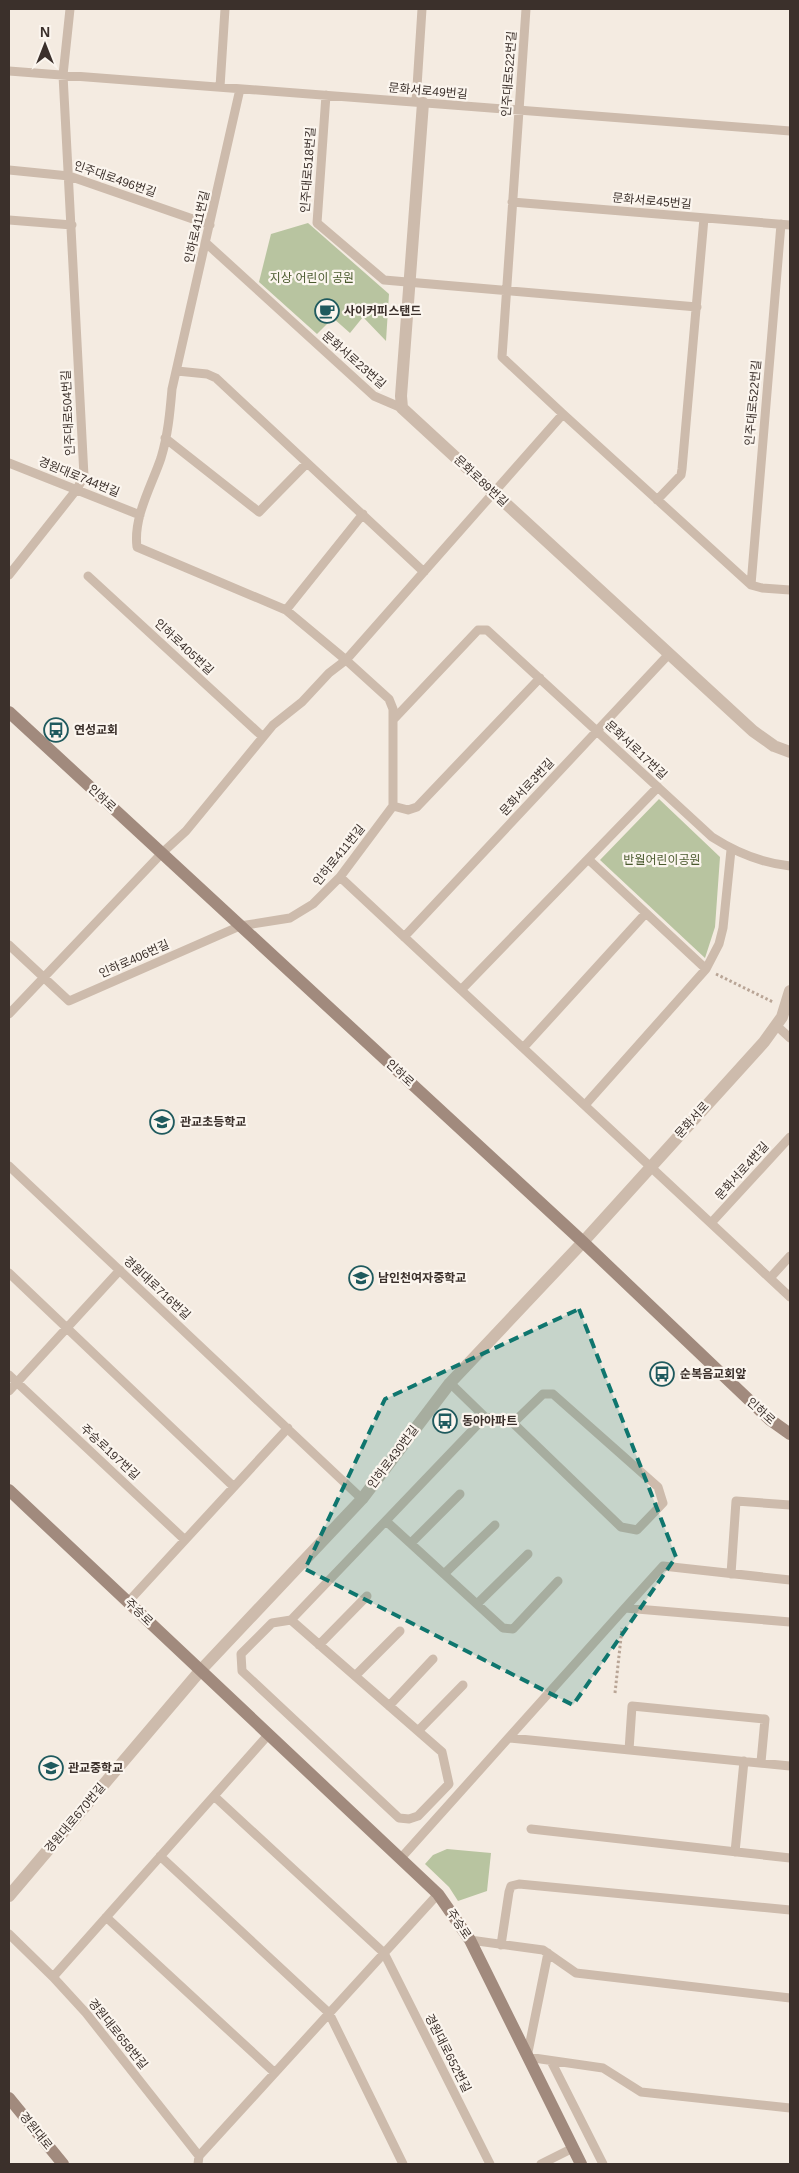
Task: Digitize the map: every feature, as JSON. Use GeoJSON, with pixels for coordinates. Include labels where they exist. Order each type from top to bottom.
{"type":"FeatureCollection","features":[{"type":"Feature","properties":{"kind":"main road","name":"인하로"},"geometry":{"type":"LineString","coordinates":[[9,712],[583,1242],[769,1419],[790,1434]]}},
{"type":"Feature","properties":{"kind":"main road","name":"주승로"},"geometry":{"type":"LineString","coordinates":[[9,1490],[438,1894],[470,1940],[581,2164]]}},
{"type":"Feature","properties":{"kind":"main road","name":"경원대로"},"geometry":{"type":"LineString","coordinates":[[9,2098],[62,2164]]}},
{"type":"Feature","properties":{"kind":"street"},"geometry":{"type":"LineString","coordinates":[[402,408],[401,396],[410,282],[420,102]]}},
{"type":"Feature","properties":{"kind":"street","name":"문화로89번길"},"geometry":{"type":"LineString","coordinates":[[402,408],[753,731],[774,746],[790,752]]}},
{"type":"Feature","properties":{"kind":"street","name":"문화서로"},"geometry":{"type":"LineString","coordinates":[[583,1242],[777,1026],[786,1009],[790,991]]}},
{"type":"Feature","properties":{"kind":"street","name":"인하로430번길"},"geometry":{"type":"LineString","coordinates":[[200,1671],[362,1499],[450,1382],[583,1242]]}},
{"type":"Feature","properties":{"kind":"street","name":"경원대로670번길"},"geometry":{"type":"LineString","coordinates":[[9,1896],[200,1671]]}},
{"type":"Feature","properties":{"kind":"lane","name":"인주대로504번길"},"geometry":{"type":"LineString","coordinates":[[9,575],[77,490],[84,476],[63,75],[70,9]]}},
{"type":"Feature","properties":{"kind":"lane"},"geometry":{"type":"LineString","coordinates":[[220,87],[225,9]]}},
{"type":"Feature","properties":{"kind":"lane"},"geometry":{"type":"LineString","coordinates":[[420,102],[422,9]]}},
{"type":"Feature","properties":{"kind":"lane","name":"인주대로522번길"},"geometry":{"type":"LineString","coordinates":[[526,9],[502,357],[751,584]]}},
{"type":"Feature","properties":{"kind":"lane","name":"문화서로49번길"},"geometry":{"type":"LineString","coordinates":[[9,71],[790,131]]}},
{"type":"Feature","properties":{"kind":"lane","name":"인하로411번길"},"geometry":{"type":"LineString","coordinates":[[240,89],[176,371],[161,456],[140,515],[136,540],[137,547],[286,610],[389,699],[393,709],[393,806],[340,877],[313,904],[290,918],[240,926]]}},
{"type":"Feature","properties":{"kind":"lane","name":"인주대로518번길"},"geometry":{"type":"LineString","coordinates":[[326,95],[317,223],[384,280],[410,282]]}},
{"type":"Feature","properties":{"kind":"lane","name":"인주대로496번길"},"geometry":{"type":"LineString","coordinates":[[9,170],[69,176],[210,225]]}},
{"type":"Feature","properties":{"kind":"lane","name":"문화서로45번길"},"geometry":{"type":"LineString","coordinates":[[512,202],[785,225]]}},
{"type":"Feature","properties":{"kind":"lane"},"geometry":{"type":"LineString","coordinates":[[657,500],[681,475],[682,470],[704,218]]}},
{"type":"Feature","properties":{"kind":"lane"},"geometry":{"type":"LineString","coordinates":[[9,220],[72,225]]}},
{"type":"Feature","properties":{"kind":"lane","name":"인주대로522번길"},"geometry":{"type":"LineString","coordinates":[[751,584],[785,225]]}},
{"type":"Feature","properties":{"kind":"lane","name":"문화서로23번길"},"geometry":{"type":"LineString","coordinates":[[206,243],[374,396],[402,408]]}},
{"type":"Feature","properties":{"kind":"lane"},"geometry":{"type":"LineString","coordinates":[[410,282],[696,307]]}},
{"type":"Feature","properties":{"kind":"lane"},"geometry":{"type":"LineString","coordinates":[[176,371],[207,374],[216,378],[424,572]]}},
{"type":"Feature","properties":{"kind":"lane"},"geometry":{"type":"LineString","coordinates":[[9,1014],[162,853],[186,832],[273,725],[302,702],[329,673],[346,660],[563,414]]}},
{"type":"Feature","properties":{"kind":"lane"},"geometry":{"type":"LineString","coordinates":[[165,438],[259,512],[307,463]]}},
{"type":"Feature","properties":{"kind":"lane","name":"경원대로744번길"},"geometry":{"type":"LineString","coordinates":[[9,463],[140,515]]}},
{"type":"Feature","properties":{"kind":"lane"},"geometry":{"type":"LineString","coordinates":[[286,610],[362,514]]}},
{"type":"Feature","properties":{"kind":"lane","name":"인하로405번길"},"geometry":{"type":"LineString","coordinates":[[88,576],[263,737]]}},
{"type":"Feature","properties":{"kind":"lane"},"geometry":{"type":"LineString","coordinates":[[751,584],[762,588],[790,590]]}},
{"type":"Feature","properties":{"kind":"lane","name":"문화서로17번길"},"geometry":{"type":"LineString","coordinates":[[393,720],[478,630],[487,630],[712,837],[749,858],[790,866]]}},
{"type":"Feature","properties":{"kind":"lane","name":"문화서로3번길"},"geometry":{"type":"LineString","coordinates":[[404,937],[669,654]]}},
{"type":"Feature","properties":{"kind":"lane"},"geometry":{"type":"LineString","coordinates":[[393,806],[408,810],[417,807],[540,678]]}},
{"type":"Feature","properties":{"kind":"lane"},"geometry":{"type":"LineString","coordinates":[[461,990],[658,787]]}},
{"type":"Feature","properties":{"kind":"lane"},"geometry":{"type":"LineString","coordinates":[[585,1105],[706,969],[719,944],[723,928],[732,850]]}},
{"type":"Feature","properties":{"kind":"lane"},"geometry":{"type":"LineString","coordinates":[[588,859],[706,969]]}},
{"type":"Feature","properties":{"kind":"lane"},"geometry":{"type":"LineString","coordinates":[[340,877],[790,1297]]}},
{"type":"Feature","properties":{"kind":"lane"},"geometry":{"type":"LineString","coordinates":[[523,1048],[646,913]]}},
{"type":"Feature","properties":{"kind":"lane","name":"인하로406번길"},"geometry":{"type":"LineString","coordinates":[[44,978],[69,1001],[240,926]]}},
{"type":"Feature","properties":{"kind":"lane"},"geometry":{"type":"LineString","coordinates":[[9,945],[44,978]]}},
{"type":"Feature","properties":{"kind":"lane"},"geometry":{"type":"LineString","coordinates":[[777,1026],[790,1038]]}},
{"type":"Feature","properties":{"kind":"lane","name":"문화서로4번길"},"geometry":{"type":"LineString","coordinates":[[711,1223],[790,1137]]}},
{"type":"Feature","properties":{"kind":"lane","name":"경원대로716번길"},"geometry":{"type":"LineString","coordinates":[[9,1166],[362,1499]]}},
{"type":"Feature","properties":{"kind":"lane"},"geometry":{"type":"LineString","coordinates":[[770,1278],[790,1256]]}},
{"type":"Feature","properties":{"kind":"lane"},"geometry":{"type":"LineString","coordinates":[[9,1391],[120,1270]]}},
{"type":"Feature","properties":{"kind":"lane"},"geometry":{"type":"LineString","coordinates":[[9,1273],[234,1487]]}},
{"type":"Feature","properties":{"kind":"lane","name":"주승로197번길"},"geometry":{"type":"LineString","coordinates":[[9,1375],[186,1540]]}},
{"type":"Feature","properties":{"kind":"lane"},"geometry":{"type":"LineString","coordinates":[[450,1382],[485,1417],[513,1423],[621,1527],[637,1530],[663,1503],[658,1488],[553,1394],[543,1394],[513,1423]]}},
{"type":"Feature","properties":{"kind":"lane"},"geometry":{"type":"LineString","coordinates":[[291,1620],[442,1752],[449,1784],[418,1816],[409,1819],[398,1818],[242,1671],[241,1654],[272,1623],[291,1620],[485,1417]]}},
{"type":"Feature","properties":{"kind":"lane"},"geometry":{"type":"LineString","coordinates":[[128,1602],[288,1428]]}},
{"type":"Feature","properties":{"kind":"lane"},"geometry":{"type":"LineString","coordinates":[[411,1543],[460,1494]]}},
{"type":"Feature","properties":{"kind":"lane"},"geometry":{"type":"LineString","coordinates":[[731,1574],[736,1501],[790,1505]]}},
{"type":"Feature","properties":{"kind":"lane"},"geometry":{"type":"LineString","coordinates":[[386,1521],[504,1628],[514,1629],[558,1581]]}},
{"type":"Feature","properties":{"kind":"lane"},"geometry":{"type":"LineString","coordinates":[[444,1574],[495,1525]]}},
{"type":"Feature","properties":{"kind":"lane"},"geometry":{"type":"LineString","coordinates":[[477,1604],[528,1554]]}},
{"type":"Feature","properties":{"kind":"lane"},"geometry":{"type":"LineString","coordinates":[[401,1858],[663,1566],[790,1580]]}},
{"type":"Feature","properties":{"kind":"lane"},"geometry":{"type":"LineString","coordinates":[[319,1645],[367,1596]]}},
{"type":"Feature","properties":{"kind":"lane"},"geometry":{"type":"LineString","coordinates":[[625,1608],[790,1622]]}},
{"type":"Feature","properties":{"kind":"lane"},"geometry":{"type":"LineString","coordinates":[[355,1676],[400,1631]]}},
{"type":"Feature","properties":{"kind":"lane"},"geometry":{"type":"LineString","coordinates":[[389,1706],[433,1659]]}},
{"type":"Feature","properties":{"kind":"lane"},"geometry":{"type":"LineString","coordinates":[[418,1731],[464,1684]]}},
{"type":"Feature","properties":{"kind":"lane"},"geometry":{"type":"LineString","coordinates":[[629,1750],[632,1706],[642,1706],[765,1719],[761,1762]]}},
{"type":"Feature","properties":{"kind":"lane"},"geometry":{"type":"LineString","coordinates":[[53,1977],[269,1734]]}},
{"type":"Feature","properties":{"kind":"lane"},"geometry":{"type":"LineString","coordinates":[[510,1738],[790,1766]]}},
{"type":"Feature","properties":{"kind":"lane"},"geometry":{"type":"LineString","coordinates":[[735,1852],[744,1761]]}},
{"type":"Feature","properties":{"kind":"lane"},"geometry":{"type":"LineString","coordinates":[[214,1796],[384,1953]]}},
{"type":"Feature","properties":{"kind":"lane"},"geometry":{"type":"LineString","coordinates":[[531,1829],[790,1858]]}},
{"type":"Feature","properties":{"kind":"lane"},"geometry":{"type":"LineString","coordinates":[[160,1856],[329,2013],[403,2164]]}},
{"type":"Feature","properties":{"kind":"lane"},"geometry":{"type":"LineString","coordinates":[[501,1944],[509,1892],[511,1886],[519,1884],[790,1910]]}},
{"type":"Feature","properties":{"kind":"lane","name":"경원대로658번길"},"geometry":{"type":"LineString","coordinates":[[9,1934],[86,2013],[198,2160],[438,1894]]}},
{"type":"Feature","properties":{"kind":"lane"},"geometry":{"type":"LineString","coordinates":[[106,1917],[275,2073]]}},
{"type":"Feature","properties":{"kind":"lane"},"geometry":{"type":"LineString","coordinates":[[470,1940],[543,1950],[576,1973],[790,1998]]}},
{"type":"Feature","properties":{"kind":"lane","name":"경원대로652번길"},"geometry":{"type":"LineString","coordinates":[[384,1953],[490,2164]]}},
{"type":"Feature","properties":{"kind":"lane"},"geometry":{"type":"LineString","coordinates":[[548,1953],[527,2057],[603,2068],[640,2092],[790,2108]]}},
{"type":"Feature","properties":{"kind":"lane"},"geometry":{"type":"LineString","coordinates":[[551,2061],[603,2164]]}},
{"type":"Feature","properties":{"kind":"lane"},"geometry":{"type":"LineString","coordinates":[[541,2164],[573,2148]]}},
{"type":"Feature","properties":{"kind":"path"},"geometry":{"type":"LineString","coordinates":[[706,969],[786,1009]]}},
{"type":"Feature","properties":{"kind":"path"},"geometry":{"type":"LineString","coordinates":[[615,1693],[625,1608]]}},
{"type":"Feature","properties":{"kind":"highlighted area"},"geometry":{"type":"Polygon","coordinates":[[[579,1309],[676,1557],[573,1705],[305,1569],[385,1399],[579,1309]]]}},
{"type":"Feature","properties":{"kind":"green space","name":"지상 어린이 공원"},"geometry":{"type":"Polygon","coordinates":[[[308,223],[389,294],[386,341],[363,317],[350,333],[333,318],[317,334],[259,282],[271,234],[308,223]]]}},
{"type":"Feature","properties":{"kind":"green space","name":"반월어린이공원"},"geometry":{"type":"Polygon","coordinates":[[[659,799],[720,857],[715,927],[705,958],[600,860],[659,799]]]}},
{"type":"Feature","properties":{"kind":"green space"},"geometry":{"type":"Polygon","coordinates":[[[447,1849],[491,1853],[487,1891],[458,1901],[449,1887],[425,1864],[433,1855],[447,1849]]]}},
{"type":"Feature","properties":{"kind":"place","name":"사이커피스탠드"},"geometry":{"type":"Point","coordinates":[327,311]}},
{"type":"Feature","properties":{"kind":"place","name":"연성교회"},"geometry":{"type":"Point","coordinates":[56,730]}},
{"type":"Feature","properties":{"kind":"place","name":"관교초등학교"},"geometry":{"type":"Point","coordinates":[162,1122]}},
{"type":"Feature","properties":{"kind":"place","name":"남인천여자중학교"},"geometry":{"type":"Point","coordinates":[361,1278]}},
{"type":"Feature","properties":{"kind":"place","name":"순복음교회앞"},"geometry":{"type":"Point","coordinates":[662,1374]}},
{"type":"Feature","properties":{"kind":"place","name":"동아아파트"},"geometry":{"type":"Point","coordinates":[445,1421]}},
{"type":"Feature","properties":{"kind":"place","name":"관교중학교"},"geometry":{"type":"Point","coordinates":[51,1768]}}]}
